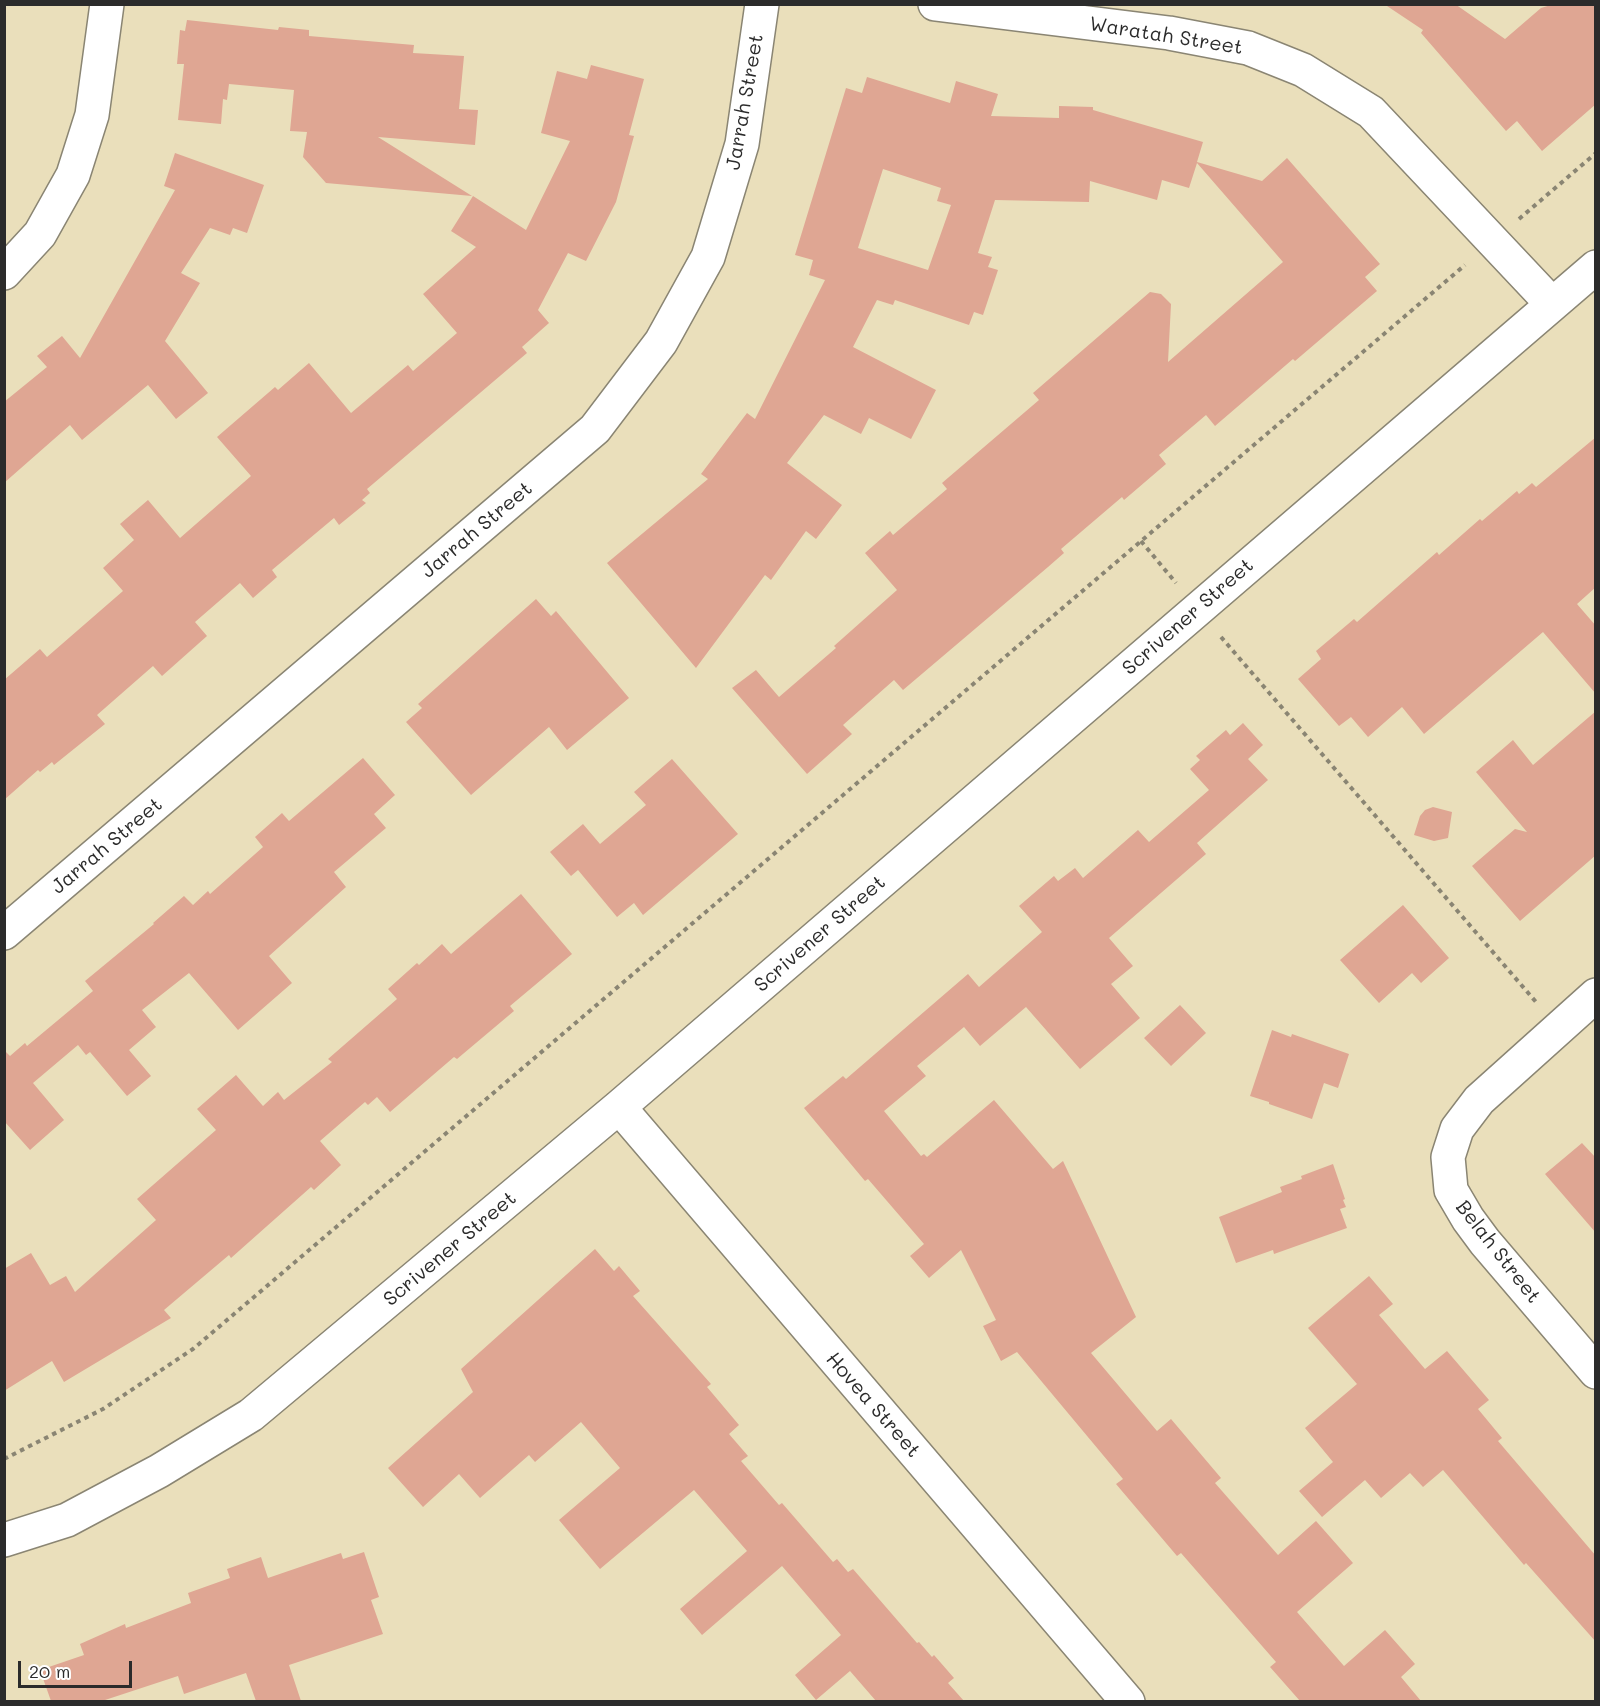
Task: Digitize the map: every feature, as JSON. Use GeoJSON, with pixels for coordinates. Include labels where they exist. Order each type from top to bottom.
{"type":"FeatureCollection","features":[{"type":"Feature","properties":{"kind":"street"},"geometry":{"type":"LineString","coordinates":[[4,273],[40,234],[73,175],[92,115],[107,4]]}},
{"type":"Feature","properties":{"kind":"street","name":"Jarrah Street"},"geometry":{"type":"LineString","coordinates":[[4,933],[595,429],[661,342],[708,257],[742,144],[762,4]]}},
{"type":"Feature","properties":{"kind":"street","name":"Waratah Street"},"geometry":{"type":"LineString","coordinates":[[935,4],[1169,33],[1248,48],[1303,70],[1371,112],[1552,304]]}},
{"type":"Feature","properties":{"kind":"street","name":"Scrivener Street"},"geometry":{"type":"LineString","coordinates":[[4,1540],[67,1520],[159,1472],[251,1415],[619,1107],[1596,267]]}},
{"type":"Feature","properties":{"kind":"street","name":"Belah Street"},"geometry":{"type":"LineString","coordinates":[[1596,995],[1479,1100],[1457,1129],[1448,1157],[1451,1190],[1485,1242],[1596,1372]]}},
{"type":"Feature","properties":{"kind":"street","name":"Hovea Street"},"geometry":{"type":"LineString","coordinates":[[619,1107],[1128,1701]]}},
{"type":"Feature","properties":{"kind":"path"},"geometry":{"type":"LineString","coordinates":[[4,1460],[103,1409],[193,1349],[1596,153]]}},
{"type":"Feature","properties":{"kind":"path"},"geometry":{"type":"LineString","coordinates":[[1141,541],[1558,1028]]}},
{"type":"Feature","properties":{"kind":"building"},"geometry":{"type":"Polygon","coordinates":[[[1384,4],[1455,4],[1505,39],[1541,8],[1554,4],[1596,4],[1596,104],[1542,151],[1517,121],[1506,131],[1421,33],[1423,30],[1384,4]]]}},
{"type":"Feature","properties":{"kind":"building"},"geometry":{"type":"Polygon","coordinates":[[[187,20],[278,30],[279,27],[309,30],[309,36],[414,45],[413,53],[464,56],[459,109],[478,110],[475,145],[378,137],[472,196],[326,183],[303,157],[307,132],[290,131],[294,90],[229,84],[227,100],[223,99],[221,124],[178,120],[184,64],[177,64],[180,30],[185,31],[187,20]]]}},
{"type":"Feature","properties":{"kind":"building"},"geometry":{"type":"Polygon","coordinates":[[[591,65],[644,79],[629,135],[634,136],[616,202],[586,261],[568,253],[538,310],[549,323],[522,347],[527,353],[367,489],[370,493],[362,500],[366,503],[339,525],[334,518],[272,570],[277,577],[253,598],[240,583],[195,622],[207,636],[162,676],[153,666],[97,715],[105,724],[54,765],[52,762],[40,772],[38,770],[4,800],[4,680],[40,649],[47,657],[123,591],[103,568],[134,540],[120,524],[148,500],[180,538],[251,476],[217,437],[275,387],[278,390],[309,363],[351,413],[408,365],[413,371],[457,333],[423,294],[476,247],[451,231],[473,196],[526,230],[570,141],[541,133],[557,71],[587,79],[591,65]]]}},
{"type":"Feature","properties":{"kind":"building"},"geometry":{"type":"Polygon","coordinates":[[[867,77],[950,103],[956,81],[998,94],[991,116],[1059,118],[1059,106],[1093,107],[1093,110],[1203,142],[1197,162],[1262,181],[1287,158],[1380,264],[1365,277],[1377,291],[1215,426],[1206,415],[1159,455],[1166,464],[1124,500],[1122,497],[1061,549],[1064,553],[1048,567],[903,690],[894,680],[843,725],[852,734],[807,774],[732,688],[756,670],[779,697],[836,648],[834,646],[897,590],[865,553],[890,531],[893,535],[947,489],[942,483],[1039,400],[1033,393],[1150,292],[1161,294],[1171,304],[1168,362],[1283,262],[1197,163],[1189,188],[1162,180],[1157,200],[1090,181],[1089,202],[995,200],[978,253],[992,257],[988,267],[998,270],[983,315],[974,312],[969,325],[895,300],[893,305],[877,300],[853,347],[936,390],[911,439],[869,418],[861,434],[824,415],[787,463],[842,505],[816,539],[806,531],[771,580],[765,575],[696,668],[607,563],[708,479],[701,474],[747,413],[755,419],[825,280],[809,275],[813,260],[795,255],[846,88],[862,93],[867,77]],[[883,169],[858,248],[928,270],[951,205],[937,201],[941,188],[883,169]]]}},
{"type":"Feature","properties":{"kind":"building"},"geometry":{"type":"Polygon","coordinates":[[[175,153],[264,185],[247,233],[233,228],[230,235],[210,228],[181,273],[200,283],[165,341],[208,393],[176,419],[148,385],[82,440],[70,425],[4,483],[4,402],[47,367],[37,356],[62,336],[80,358],[175,190],[164,186],[175,153]]]}},
{"type":"Feature","properties":{"kind":"building"},"geometry":{"type":"Polygon","coordinates":[[[1596,437],[1596,587],[1577,604],[1596,626],[1596,694],[1543,632],[1424,734],[1402,707],[1368,737],[1351,717],[1339,726],[1298,679],[1321,659],[1316,651],[1354,619],[1357,622],[1437,552],[1439,555],[1480,519],[1482,521],[1517,491],[1519,494],[1532,483],[1536,487],[1596,437]]]}},
{"type":"Feature","properties":{"kind":"building"},"geometry":{"type":"Polygon","coordinates":[[[536,599],[551,616],[556,611],[629,698],[567,750],[549,727],[471,795],[406,722],[422,708],[418,704],[536,599]]]}},
{"type":"Feature","properties":{"kind":"building"},"geometry":{"type":"Polygon","coordinates":[[[1596,711],[1596,855],[1520,921],[1472,866],[1515,829],[1527,832],[1476,772],[1513,740],[1533,765],[1596,711]]]}},
{"type":"Feature","properties":{"kind":"building"},"geometry":{"type":"Polygon","coordinates":[[[1243,723],[1263,745],[1248,759],[1268,780],[1197,843],[1206,854],[1109,938],[1133,966],[1111,984],[1140,1018],[1080,1069],[1026,1007],[980,1046],[964,1027],[917,1066],[926,1076],[884,1111],[921,1156],[924,1154],[927,1157],[994,1100],[1053,1169],[1063,1161],[1136,1317],[1091,1353],[1157,1431],[1171,1419],[1221,1478],[1215,1483],[1278,1555],[1316,1521],[1353,1563],[1297,1612],[1344,1666],[1385,1630],[1415,1664],[1401,1677],[1421,1701],[1300,1701],[1270,1667],[1276,1662],[1181,1553],[1177,1556],[1116,1484],[1123,1479],[1017,1352],[1001,1361],[983,1326],[996,1320],[961,1250],[929,1278],[910,1256],[924,1244],[868,1179],[865,1181],[804,1108],[843,1076],[846,1079],[968,974],[979,987],[1042,932],[1019,906],[1054,876],[1058,881],[1075,868],[1083,878],[1138,830],[1149,842],[1209,790],[1190,769],[1200,760],[1196,756],[1226,730],[1230,735],[1243,723]]]}},
{"type":"Feature","properties":{"kind":"building"},"geometry":{"type":"Polygon","coordinates":[[[363,758],[395,795],[374,814],[386,828],[334,872],[346,887],[269,956],[292,983],[238,1030],[189,973],[142,1010],[156,1027],[129,1050],[151,1076],[127,1096],[90,1052],[86,1055],[78,1045],[33,1083],[64,1120],[30,1150],[4,1121],[4,1050],[10,1056],[25,1043],[27,1046],[93,991],[85,981],[184,896],[193,905],[208,891],[210,894],[263,847],[255,837],[282,813],[289,821],[363,758]]]}},
{"type":"Feature","properties":{"kind":"building"},"geometry":{"type":"Polygon","coordinates":[[[672,759],[738,834],[643,915],[634,903],[617,917],[578,870],[571,876],[550,852],[583,824],[600,844],[646,805],[634,792],[672,759]]]}},
{"type":"Feature","properties":{"kind":"building"},"geometry":{"type":"Polygon","coordinates":[[[1433,807],[1452,812],[1448,838],[1434,841],[1414,835],[1420,816],[1425,810],[1433,807]]]}},
{"type":"Feature","properties":{"kind":"building"},"geometry":{"type":"Polygon","coordinates":[[[521,894],[572,954],[510,1006],[514,1011],[457,1059],[454,1057],[390,1112],[377,1097],[368,1105],[365,1102],[320,1141],[341,1165],[314,1190],[311,1187],[231,1258],[229,1255],[164,1310],[171,1318],[64,1382],[52,1361],[4,1391],[4,1269],[31,1253],[50,1285],[66,1276],[75,1292],[156,1220],[137,1199],[216,1130],[197,1109],[236,1075],[263,1106],[278,1092],[284,1100],[332,1062],[328,1059],[397,999],[388,989],[417,963],[419,965],[442,944],[451,954],[521,894]]]}},
{"type":"Feature","properties":{"kind":"building"},"geometry":{"type":"Polygon","coordinates":[[[1403,905],[1449,958],[1421,983],[1412,973],[1379,1003],[1340,960],[1403,905]]]}},
{"type":"Feature","properties":{"kind":"building"},"geometry":{"type":"Polygon","coordinates":[[[1180,1005],[1206,1033],[1171,1066],[1144,1038],[1180,1005]]]}},
{"type":"Feature","properties":{"kind":"building"},"geometry":{"type":"Polygon","coordinates":[[[1272,1030],[1291,1037],[1292,1034],[1349,1054],[1338,1088],[1324,1083],[1312,1119],[1250,1096],[1272,1030]]]}},
{"type":"Feature","properties":{"kind":"building"},"geometry":{"type":"Polygon","coordinates":[[[1582,1143],[1596,1158],[1596,1233],[1545,1174],[1582,1143]]]}},
{"type":"Feature","properties":{"kind":"building"},"geometry":{"type":"Polygon","coordinates":[[[1333,1164],[1345,1199],[1343,1200],[1346,1207],[1340,1209],[1347,1228],[1274,1254],[1273,1250],[1236,1263],[1219,1217],[1282,1192],[1280,1187],[1333,1164]]]}},
{"type":"Feature","properties":{"kind":"building"},"geometry":{"type":"Polygon","coordinates":[[[595,1249],[614,1271],[619,1266],[640,1291],[633,1296],[711,1384],[707,1387],[739,1425],[729,1434],[748,1456],[741,1461],[779,1505],[782,1503],[833,1562],[837,1559],[848,1572],[853,1569],[917,1643],[919,1642],[932,1657],[934,1655],[954,1678],[948,1683],[964,1701],[876,1701],[850,1671],[816,1700],[795,1675],[841,1635],[782,1566],[702,1635],[680,1609],[747,1551],[694,1490],[600,1569],[559,1520],[620,1468],[581,1422],[535,1462],[529,1455],[480,1498],[459,1474],[423,1507],[388,1468],[473,1392],[461,1369],[595,1249]]]}},
{"type":"Feature","properties":{"kind":"building"},"geometry":{"type":"Polygon","coordinates":[[[1369,1276],[1393,1304],[1379,1315],[1425,1369],[1447,1351],[1489,1400],[1478,1409],[1502,1438],[1498,1441],[1596,1556],[1596,1642],[1526,1563],[1524,1565],[1443,1470],[1423,1487],[1410,1473],[1381,1498],[1365,1480],[1322,1517],[1299,1491],[1333,1462],[1305,1428],[1357,1384],[1308,1328],[1369,1276]]]}},
{"type":"Feature","properties":{"kind":"building"},"geometry":{"type":"Polygon","coordinates":[[[364,1552],[379,1597],[371,1600],[383,1634],[289,1665],[301,1701],[256,1701],[246,1673],[184,1694],[178,1676],[102,1701],[51,1701],[40,1670],[84,1655],[80,1644],[125,1624],[126,1628],[191,1603],[188,1593],[230,1578],[227,1569],[261,1557],[268,1578],[341,1553],[343,1559],[364,1552]]]}}]}
